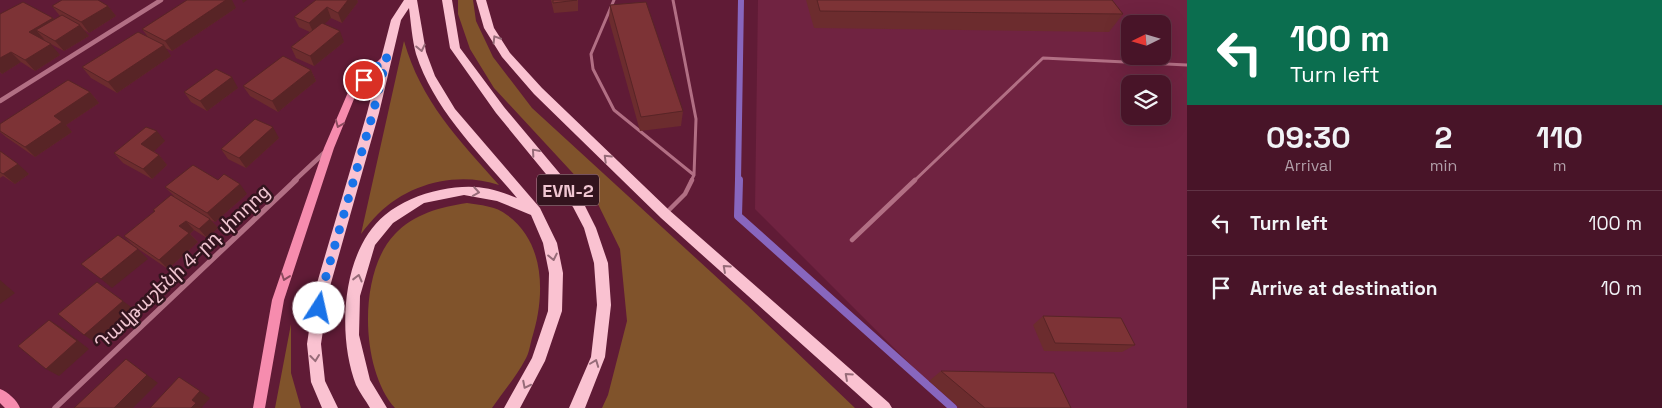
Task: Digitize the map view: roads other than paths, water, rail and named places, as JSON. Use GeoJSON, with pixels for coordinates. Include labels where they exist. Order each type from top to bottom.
{"type":"FeatureCollection","features":[{"type":"Feature","properties":{"kind":"main road"},"geometry":{"type":"LineString","coordinates":[[330,408],[318,382],[314,344],[322,290],[373,113],[396,20],[411,0]]}},
{"type":"Feature","properties":{"kind":"main road","name":"EVN-2"},"geometry":{"type":"LineString","coordinates":[[411,0],[421,52],[430,76],[451,112],[536,212],[550,243],[556,273],[555,311],[538,361],[512,408]]}},
{"type":"Feature","properties":{"kind":"main road","name":"EVN-2"},"geometry":{"type":"LineString","coordinates":[[447,0],[455,48],[500,110],[578,204],[590,228],[601,263],[604,305],[598,357],[576,408]]}},
{"type":"Feature","properties":{"kind":"main road"},"geometry":{"type":"LineString","coordinates":[[481,0],[489,28],[506,55],[538,91],[665,214],[884,408]]}},
{"type":"Feature","properties":{"kind":"main road"},"geometry":{"type":"LineString","coordinates":[[379,408],[363,383],[352,334],[353,296],[370,242],[389,219],[421,199],[464,190],[499,196],[536,212]]}},
{"type":"Feature","properties":{"kind":"street"},"geometry":{"type":"LineString","coordinates":[[0,101],[161,0]]}},
{"type":"Feature","properties":{"kind":"street"},"geometry":{"type":"LineString","coordinates":[[259,408],[278,300],[330,148],[352,92],[387,56]]}},
{"type":"Feature","properties":{"kind":"street","name":"Դավթաշենի 4-րդ փողոց"},"geometry":{"type":"LineString","coordinates":[[55,408],[330,148]]}},
{"type":"Feature","properties":{"kind":"street"},"geometry":{"type":"LineString","coordinates":[[0,395],[14,408]]}},
{"type":"Feature","properties":{"kind":"lane"},"geometry":{"type":"LineString","coordinates":[[614,0],[591,54],[593,69],[614,110],[694,175]]}},
{"type":"Feature","properties":{"kind":"lane"},"geometry":{"type":"LineString","coordinates":[[665,214],[686,194],[694,175],[696,119],[673,0]]}},
{"type":"Feature","properties":{"kind":"lane"},"geometry":{"type":"LineString","coordinates":[[852,240],[1043,58],[1187,65]]}},
{"type":"Feature","properties":{"kind":"waterway"},"geometry":{"type":"LineString","coordinates":[[738,181],[741,0]]}},
{"type":"Feature","properties":{"kind":"waterway"},"geometry":{"type":"LineString","coordinates":[[739,180],[738,216],[953,408]]}}]}
